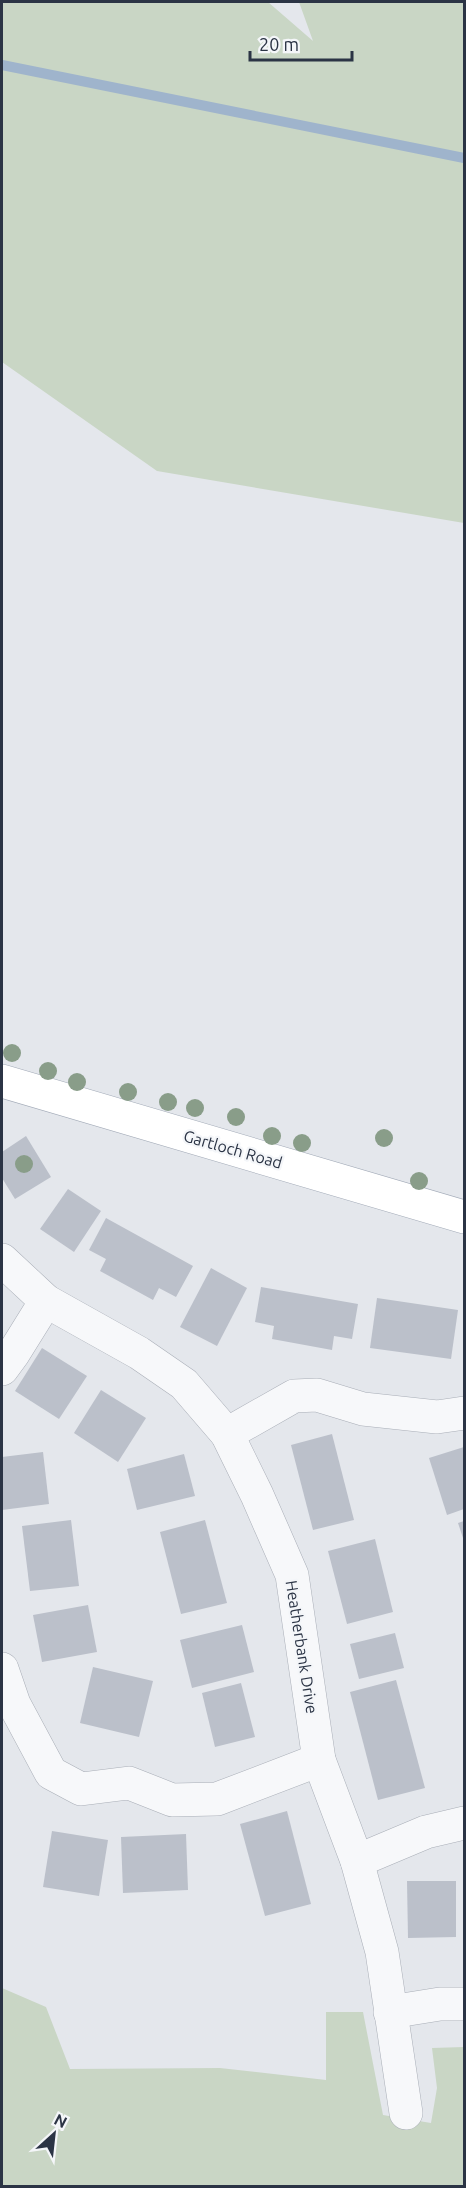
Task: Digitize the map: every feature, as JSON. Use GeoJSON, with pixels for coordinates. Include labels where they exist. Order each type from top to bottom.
{"type":"FeatureCollection","features":[{"type":"Feature","properties":{"kind":"main road","name":"Gartloch Road"},"geometry":{"type":"LineString","coordinates":[[2,1080],[465,1217]]}},
{"type":"Feature","properties":{"kind":"street","name":"Heatherbank Drive"},"geometry":{"type":"LineString","coordinates":[[2,1260],[45,1300],[139,1353],[184,1384],[227,1434],[292,1575],[319,1760],[357,1860],[382,1952],[406,2113]]}},
{"type":"Feature","properties":{"kind":"street"},"geometry":{"type":"LineString","coordinates":[[2,1369],[45,1300]]}},
{"type":"Feature","properties":{"kind":"street"},"geometry":{"type":"LineString","coordinates":[[227,1434],[294,1396],[317,1395],[363,1409],[437,1417],[465,1413]]}},
{"type":"Feature","properties":{"kind":"street"},"geometry":{"type":"LineString","coordinates":[[2,1669],[14,1704],[51,1773],[81,1789],[129,1783],[172,1800],[217,1799],[319,1760]]}},
{"type":"Feature","properties":{"kind":"street"},"geometry":{"type":"LineString","coordinates":[[357,1860],[426,1832],[465,1823]]}},
{"type":"Feature","properties":{"kind":"street"},"geometry":{"type":"LineString","coordinates":[[390,2012],[440,2004],[465,2004]]}},
{"type":"Feature","properties":{"kind":"green space"},"geometry":{"type":"Polygon","coordinates":[[[2,2],[268,2],[313,41],[299,2],[464,2],[464,523],[157,471],[2,362],[2,2]]]}},
{"type":"Feature","properties":{"kind":"green space"},"geometry":{"type":"Polygon","coordinates":[[[2,1988],[46,2007],[70,2069],[220,2068],[326,2080],[326,2012],[363,2012],[383,2115],[431,2123],[437,2088],[432,2048],[464,2047],[464,2186],[2,2186],[2,1988]]]}},
{"type":"Feature","properties":{"kind":"building"},"geometry":{"type":"Polygon","coordinates":[[[26,1136],[51,1177],[15,1199],[2,1178],[2,1152],[26,1136]]]}},
{"type":"Feature","properties":{"kind":"building"},"geometry":{"type":"Polygon","coordinates":[[[68,1189],[101,1211],[74,1252],[40,1229],[68,1189]]]}},
{"type":"Feature","properties":{"kind":"building"},"geometry":{"type":"Polygon","coordinates":[[[106,1218],[193,1266],[176,1297],[159,1288],[153,1300],[100,1271],[106,1259],[89,1250],[106,1218]]]}},
{"type":"Feature","properties":{"kind":"building"},"geometry":{"type":"Polygon","coordinates":[[[211,1268],[247,1288],[217,1346],[180,1327],[211,1268]]]}},
{"type":"Feature","properties":{"kind":"building"},"geometry":{"type":"Polygon","coordinates":[[[261,1287],[358,1304],[352,1339],[334,1336],[332,1350],[272,1339],[274,1326],[255,1322],[261,1287]]]}},
{"type":"Feature","properties":{"kind":"building"},"geometry":{"type":"Polygon","coordinates":[[[377,1298],[458,1310],[451,1359],[370,1348],[377,1298]]]}},
{"type":"Feature","properties":{"kind":"building"},"geometry":{"type":"Polygon","coordinates":[[[42,1348],[87,1376],[59,1419],[15,1391],[42,1348]]]}},
{"type":"Feature","properties":{"kind":"building"},"geometry":{"type":"Polygon","coordinates":[[[101,1390],[146,1418],[118,1462],[74,1433],[101,1390]]]}},
{"type":"Feature","properties":{"kind":"building"},"geometry":{"type":"Polygon","coordinates":[[[332,1434],[354,1520],[313,1530],[291,1445],[332,1434]]]}},
{"type":"Feature","properties":{"kind":"building"},"geometry":{"type":"Polygon","coordinates":[[[464,1447],[464,1509],[447,1515],[429,1458],[464,1447]]]}},
{"type":"Feature","properties":{"kind":"building"},"geometry":{"type":"Polygon","coordinates":[[[43,1452],[49,1504],[2,1510],[2,1457],[43,1452]]]}},
{"type":"Feature","properties":{"kind":"building"},"geometry":{"type":"Polygon","coordinates":[[[184,1454],[195,1496],[137,1510],[127,1469],[184,1454]]]}},
{"type":"Feature","properties":{"kind":"building"},"geometry":{"type":"Polygon","coordinates":[[[71,1520],[79,1586],[30,1591],[22,1526],[71,1520]]]}},
{"type":"Feature","properties":{"kind":"building"},"geometry":{"type":"Polygon","coordinates":[[[205,1520],[227,1603],[181,1614],[160,1532],[205,1520]]]}},
{"type":"Feature","properties":{"kind":"building"},"geometry":{"type":"Polygon","coordinates":[[[464,1521],[464,1541],[458,1523],[464,1521]]]}},
{"type":"Feature","properties":{"kind":"building"},"geometry":{"type":"Polygon","coordinates":[[[375,1539],[393,1612],[347,1624],[328,1551],[375,1539]]]}},
{"type":"Feature","properties":{"kind":"building"},"geometry":{"type":"Polygon","coordinates":[[[88,1605],[97,1652],[42,1662],[33,1615],[88,1605]]]}},
{"type":"Feature","properties":{"kind":"building"},"geometry":{"type":"Polygon","coordinates":[[[242,1625],[254,1672],[192,1688],[180,1640],[242,1625]]]}},
{"type":"Feature","properties":{"kind":"building"},"geometry":{"type":"Polygon","coordinates":[[[395,1633],[404,1668],[359,1679],[350,1644],[395,1633]]]}},
{"type":"Feature","properties":{"kind":"building"},"geometry":{"type":"Polygon","coordinates":[[[93,1667],[153,1681],[139,1737],[80,1723],[93,1667]]]}},
{"type":"Feature","properties":{"kind":"building"},"geometry":{"type":"Polygon","coordinates":[[[396,1680],[425,1788],[378,1800],[350,1692],[396,1680]]]}},
{"type":"Feature","properties":{"kind":"building"},"geometry":{"type":"Polygon","coordinates":[[[241,1683],[255,1737],[215,1747],[202,1693],[241,1683]]]}},
{"type":"Feature","properties":{"kind":"building"},"geometry":{"type":"Polygon","coordinates":[[[287,1811],[311,1904],[265,1916],[240,1824],[287,1811]]]}},
{"type":"Feature","properties":{"kind":"building"},"geometry":{"type":"Polygon","coordinates":[[[52,1831],[108,1840],[99,1896],[43,1887],[52,1831]]]}},
{"type":"Feature","properties":{"kind":"building"},"geometry":{"type":"Polygon","coordinates":[[[186,1834],[188,1890],[123,1893],[121,1837],[186,1834]]]}},
{"type":"Feature","properties":{"kind":"building"},"geometry":{"type":"Polygon","coordinates":[[[407,1881],[456,1881],[456,1937],[408,1938],[407,1881]]]}},
{"type":"Feature","properties":{"kind":"waterway"},"geometry":{"type":"LineString","coordinates":[[2,65],[464,158]]}}]}
